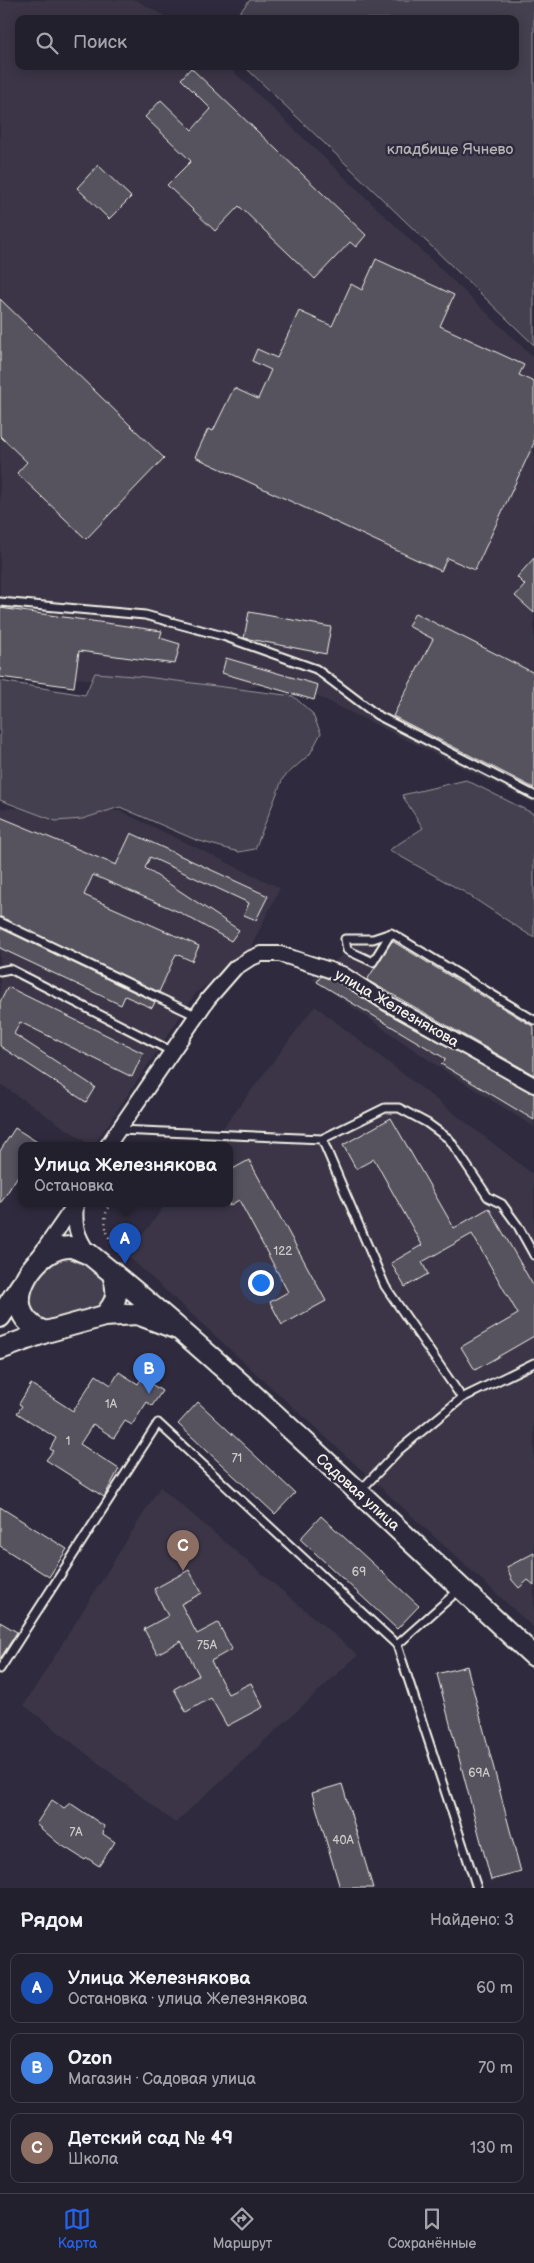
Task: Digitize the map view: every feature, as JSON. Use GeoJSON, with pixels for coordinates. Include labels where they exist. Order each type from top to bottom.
{"type":"FeatureCollection","features":[{"type":"Feature","properties":{"kind":"main road"},"geometry":{"type":"LineString","coordinates":[[0,1318],[36,1261],[54,1250],[71,1247],[88,1254],[112,1272],[117,1286],[117,1298],[113,1307],[104,1316]]}},
{"type":"Feature","properties":{"kind":"main road","name":"Садовая улица"},"geometry":{"type":"LineString","coordinates":[[112,1272],[180,1330],[359,1492],[534,1656]]}},
{"type":"Feature","properties":{"kind":"main road"},"geometry":{"type":"LineString","coordinates":[[23,1282],[19,1300],[23,1314],[31,1325],[46,1332]]}},
{"type":"Feature","properties":{"kind":"main road"},"geometry":{"type":"LineString","coordinates":[[0,1349],[46,1332],[104,1316],[137,1314],[180,1330]]}},
{"type":"Feature","properties":{"kind":"street","name":"улица Железнякова"},"geometry":{"type":"LineString","coordinates":[[110,1142],[196,1016],[235,968],[249,959],[262,954],[280,954],[342,974],[387,1003],[534,1086]]}},
{"type":"Feature","properties":{"kind":"street"},"geometry":{"type":"LineString","coordinates":[[36,1261],[73,1207]]}},
{"type":"Feature","properties":{"kind":"street"},"geometry":{"type":"LineString","coordinates":[[76,1207],[75,1219],[78,1237],[88,1254]]}},
{"type":"Feature","properties":{"kind":"lane"},"geometry":{"type":"LineString","coordinates":[[0,602],[145,615],[223,636],[306,665],[316,669],[377,715],[534,795]]}},
{"type":"Feature","properties":{"kind":"lane"},"geometry":{"type":"LineString","coordinates":[[0,922],[196,1016]]}},
{"type":"Feature","properties":{"kind":"lane"},"geometry":{"type":"LineString","coordinates":[[391,933],[373,962],[347,950],[345,939],[373,939],[391,933],[534,1020]]}},
{"type":"Feature","properties":{"kind":"lane"},"geometry":{"type":"LineString","coordinates":[[0,971],[10,969],[171,1051]]}},
{"type":"Feature","properties":{"kind":"lane"},"geometry":{"type":"LineString","coordinates":[[118,1130],[322,1139],[385,1108],[399,1108],[420,1119],[449,1139],[488,1197],[502,1204],[534,1255]]}},
{"type":"Feature","properties":{"kind":"lane"},"geometry":{"type":"LineString","coordinates":[[322,1139],[385,1286],[462,1398]]}},
{"type":"Feature","properties":{"kind":"lane"},"geometry":{"type":"LineString","coordinates":[[359,1492],[399,1450],[462,1398],[534,1363]]}},
{"type":"Feature","properties":{"kind":"lane"},"geometry":{"type":"LineString","coordinates":[[0,1669],[158,1423],[397,1646],[477,1888]]}},
{"type":"Feature","properties":{"kind":"lane"},"geometry":{"type":"LineString","coordinates":[[397,1646],[460,1588]]}},
{"type":"Feature","properties":{"kind":"shaded area"},"geometry":{"type":"Polygon","coordinates":[[[0,0],[136,0],[163,15],[15,15],[15,70],[232,70],[534,358],[534,803],[285,680],[207,698],[0,666],[0,0]]]}},
{"type":"Feature","properties":{"kind":"shaded area"},"geometry":{"type":"Polygon","coordinates":[[[0,808],[120,811],[280,888],[250,949],[196,993],[96,1142],[86,1142],[0,1084],[0,808]]]}},
{"type":"Feature","properties":{"kind":"shaded area"},"geometry":{"type":"Polygon","coordinates":[[[396,932],[534,1016],[534,1127],[436,1065],[312,979],[358,943],[396,932]]]}},
{"type":"Feature","properties":{"kind":"shaded area"},"geometry":{"type":"Polygon","coordinates":[[[315,1006],[534,1175],[534,1628],[127,1255],[164,1207],[233,1207],[233,1142],[212,1142],[315,1006]]]}},
{"type":"Feature","properties":{"kind":"shaded area"},"geometry":{"type":"Polygon","coordinates":[[[160,1487],[358,1655],[175,1823],[24,1705],[160,1487]]]}},
{"type":"Feature","properties":{"kind":"green space","name":"кладбище Ячнево"},"geometry":{"type":"Polygon","coordinates":[[[250,0],[534,0],[534,345],[248,70],[519,70],[519,15],[237,15],[250,0]]]}},
{"type":"Feature","properties":{"kind":"green space"},"geometry":{"type":"Polygon","coordinates":[[[95,673],[146,677],[293,696],[312,713],[321,733],[310,754],[283,778],[255,849],[239,852],[196,840],[120,807],[82,819],[56,821],[0,800],[0,681],[85,695],[95,673]]]}},
{"type":"Feature","properties":{"kind":"green space"},"geometry":{"type":"Polygon","coordinates":[[[466,780],[534,814],[534,938],[464,892],[389,850],[423,828],[402,795],[466,780]]]}},
{"type":"Feature","properties":{"kind":"green space"},"geometry":{"type":"Polygon","coordinates":[[[70,1256],[93,1268],[103,1276],[110,1287],[101,1308],[46,1323],[35,1315],[29,1305],[28,1295],[31,1284],[47,1266],[70,1256]]]}},
{"type":"Feature","properties":{"kind":"building"},"geometry":{"type":"Polygon","coordinates":[[[189,70],[193,70],[366,235],[356,247],[350,242],[315,279],[239,206],[215,231],[167,185],[191,161],[145,117],[161,100],[192,130],[211,109],[181,79],[189,70]]]}},
{"type":"Feature","properties":{"kind":"building"},"geometry":{"type":"Polygon","coordinates":[[[98,165],[131,197],[109,219],[77,188],[98,165]]]}},
{"type":"Feature","properties":{"kind":"building"},"geometry":{"type":"Polygon","coordinates":[[[376,259],[454,295],[440,326],[524,365],[519,375],[534,382],[534,443],[475,570],[447,558],[441,571],[195,457],[208,429],[213,431],[234,388],[258,399],[271,370],[252,361],[257,349],[277,358],[299,311],[332,326],[351,284],[362,290],[376,259]]]}},
{"type":"Feature","properties":{"kind":"building"},"geometry":{"type":"Polygon","coordinates":[[[0,299],[164,458],[86,539],[17,473],[27,462],[0,436],[0,299]]]}},
{"type":"Feature","properties":{"kind":"building"},"geometry":{"type":"Polygon","coordinates":[[[534,558],[534,613],[515,596],[525,585],[517,577],[534,558]]]}},
{"type":"Feature","properties":{"kind":"building"},"geometry":{"type":"Polygon","coordinates":[[[0,608],[162,631],[160,638],[180,644],[175,664],[79,651],[74,687],[0,677],[0,608]]]}},
{"type":"Feature","properties":{"kind":"building"},"geometry":{"type":"Polygon","coordinates":[[[249,612],[331,627],[326,654],[244,638],[249,612]]]}},
{"type":"Feature","properties":{"kind":"building"},"geometry":{"type":"Polygon","coordinates":[[[415,613],[534,673],[534,788],[393,716],[433,639],[408,626],[415,613]]]}},
{"type":"Feature","properties":{"kind":"building"},"geometry":{"type":"Polygon","coordinates":[[[226,658],[318,685],[314,700],[222,673],[226,658]]]}},
{"type":"Feature","properties":{"kind":"building"},"geometry":{"type":"Polygon","coordinates":[[[0,817],[116,865],[131,833],[268,896],[256,920],[244,915],[249,903],[150,857],[145,868],[239,930],[231,941],[179,912],[93,875],[84,895],[199,946],[192,961],[176,954],[159,992],[0,917],[0,817]]]}},
{"type":"Feature","properties":{"kind":"building"},"geometry":{"type":"Polygon","coordinates":[[[0,928],[155,1002],[152,1008],[125,996],[121,1005],[0,948],[0,928]]]}},
{"type":"Feature","properties":{"kind":"building"},"geometry":{"type":"Polygon","coordinates":[[[392,941],[534,1027],[534,1075],[367,980],[392,941]]]}},
{"type":"Feature","properties":{"kind":"building"},"geometry":{"type":"Polygon","coordinates":[[[321,976],[338,982],[383,1011],[534,1094],[534,1120],[441,1064],[446,1059],[317,982],[321,976]]]}},
{"type":"Feature","properties":{"kind":"building"},"geometry":{"type":"Polygon","coordinates":[[[8,987],[143,1053],[132,1077],[20,1022],[14,1034],[95,1087],[86,1102],[0,1046],[0,1002],[8,987]]]}},
{"type":"Feature","properties":{"kind":"building"},"geometry":{"type":"Polygon","coordinates":[[[391,1118],[454,1228],[489,1208],[534,1287],[534,1336],[475,1370],[461,1347],[518,1314],[472,1234],[422,1262],[428,1274],[405,1287],[391,1263],[422,1245],[374,1159],[356,1169],[343,1145],[391,1118]]]}},
{"type":"Feature","properties":{"kind":"building"},"geometry":{"type":"Polygon","coordinates":[[[15,1128],[37,1142],[18,1142],[18,1176],[0,1204],[0,1151],[15,1128]]]}},
{"type":"Feature","properties":{"kind":"building"},"geometry":{"type":"Polygon","coordinates":[[[249,1160],[326,1301],[282,1325],[270,1302],[288,1292],[239,1200],[233,1204],[233,1169],[249,1160]]]}},
{"type":"Feature","properties":{"kind":"building"},"geometry":{"type":"Polygon","coordinates":[[[119,1372],[138,1384],[142,1378],[162,1391],[152,1406],[147,1402],[132,1425],[125,1421],[114,1438],[93,1424],[80,1444],[119,1469],[104,1497],[46,1460],[53,1451],[50,1449],[56,1438],[17,1413],[22,1406],[19,1404],[31,1384],[73,1411],[96,1375],[111,1385],[119,1372]]]}},
{"type":"Feature","properties":{"kind":"building"},"geometry":{"type":"Polygon","coordinates":[[[198,1402],[295,1493],[275,1514],[178,1424],[198,1402]]]}},
{"type":"Feature","properties":{"kind":"building"},"geometry":{"type":"Polygon","coordinates":[[[0,1507],[67,1549],[49,1577],[0,1546],[0,1507]]]}},
{"type":"Feature","properties":{"kind":"building"},"geometry":{"type":"Polygon","coordinates":[[[321,1516],[419,1606],[397,1629],[300,1539],[321,1516]]]}},
{"type":"Feature","properties":{"kind":"building"},"geometry":{"type":"Polygon","coordinates":[[[534,1553],[534,1585],[528,1580],[519,1588],[512,1580],[507,1567],[534,1553]]]}},
{"type":"Feature","properties":{"kind":"building"},"geometry":{"type":"Polygon","coordinates":[[[189,1570],[202,1593],[181,1604],[197,1634],[218,1623],[232,1649],[211,1661],[228,1694],[251,1683],[263,1707],[227,1726],[211,1698],[186,1712],[174,1689],[199,1675],[181,1641],[157,1654],[144,1629],[168,1616],[154,1589],[189,1570]]]}},
{"type":"Feature","properties":{"kind":"building"},"geometry":{"type":"Polygon","coordinates":[[[0,1622],[17,1632],[0,1659],[0,1622]]]}},
{"type":"Feature","properties":{"kind":"building"},"geometry":{"type":"Polygon","coordinates":[[[467,1666],[521,1872],[491,1880],[437,1674],[467,1666]]]}},
{"type":"Feature","properties":{"kind":"building"},"geometry":{"type":"Polygon","coordinates":[[[342,1784],[373,1888],[340,1888],[312,1793],[342,1784]]]}},
{"type":"Feature","properties":{"kind":"building"},"geometry":{"type":"Polygon","coordinates":[[[52,1800],[64,1808],[70,1803],[104,1826],[103,1834],[115,1842],[99,1866],[87,1858],[85,1860],[58,1843],[36,1824],[52,1800]]]}},
{"type":"Feature","properties":{"kind":"place","name":"Улица Железнякова"},"geometry":{"type":"Point","coordinates":[125,1264]}},
{"type":"Feature","properties":{"kind":"place","name":"Ozon"},"geometry":{"type":"Point","coordinates":[149,1394]}},
{"type":"Feature","properties":{"kind":"place","name":"Детский сад № 49"},"geometry":{"type":"Point","coordinates":[183,1571]}}]}
